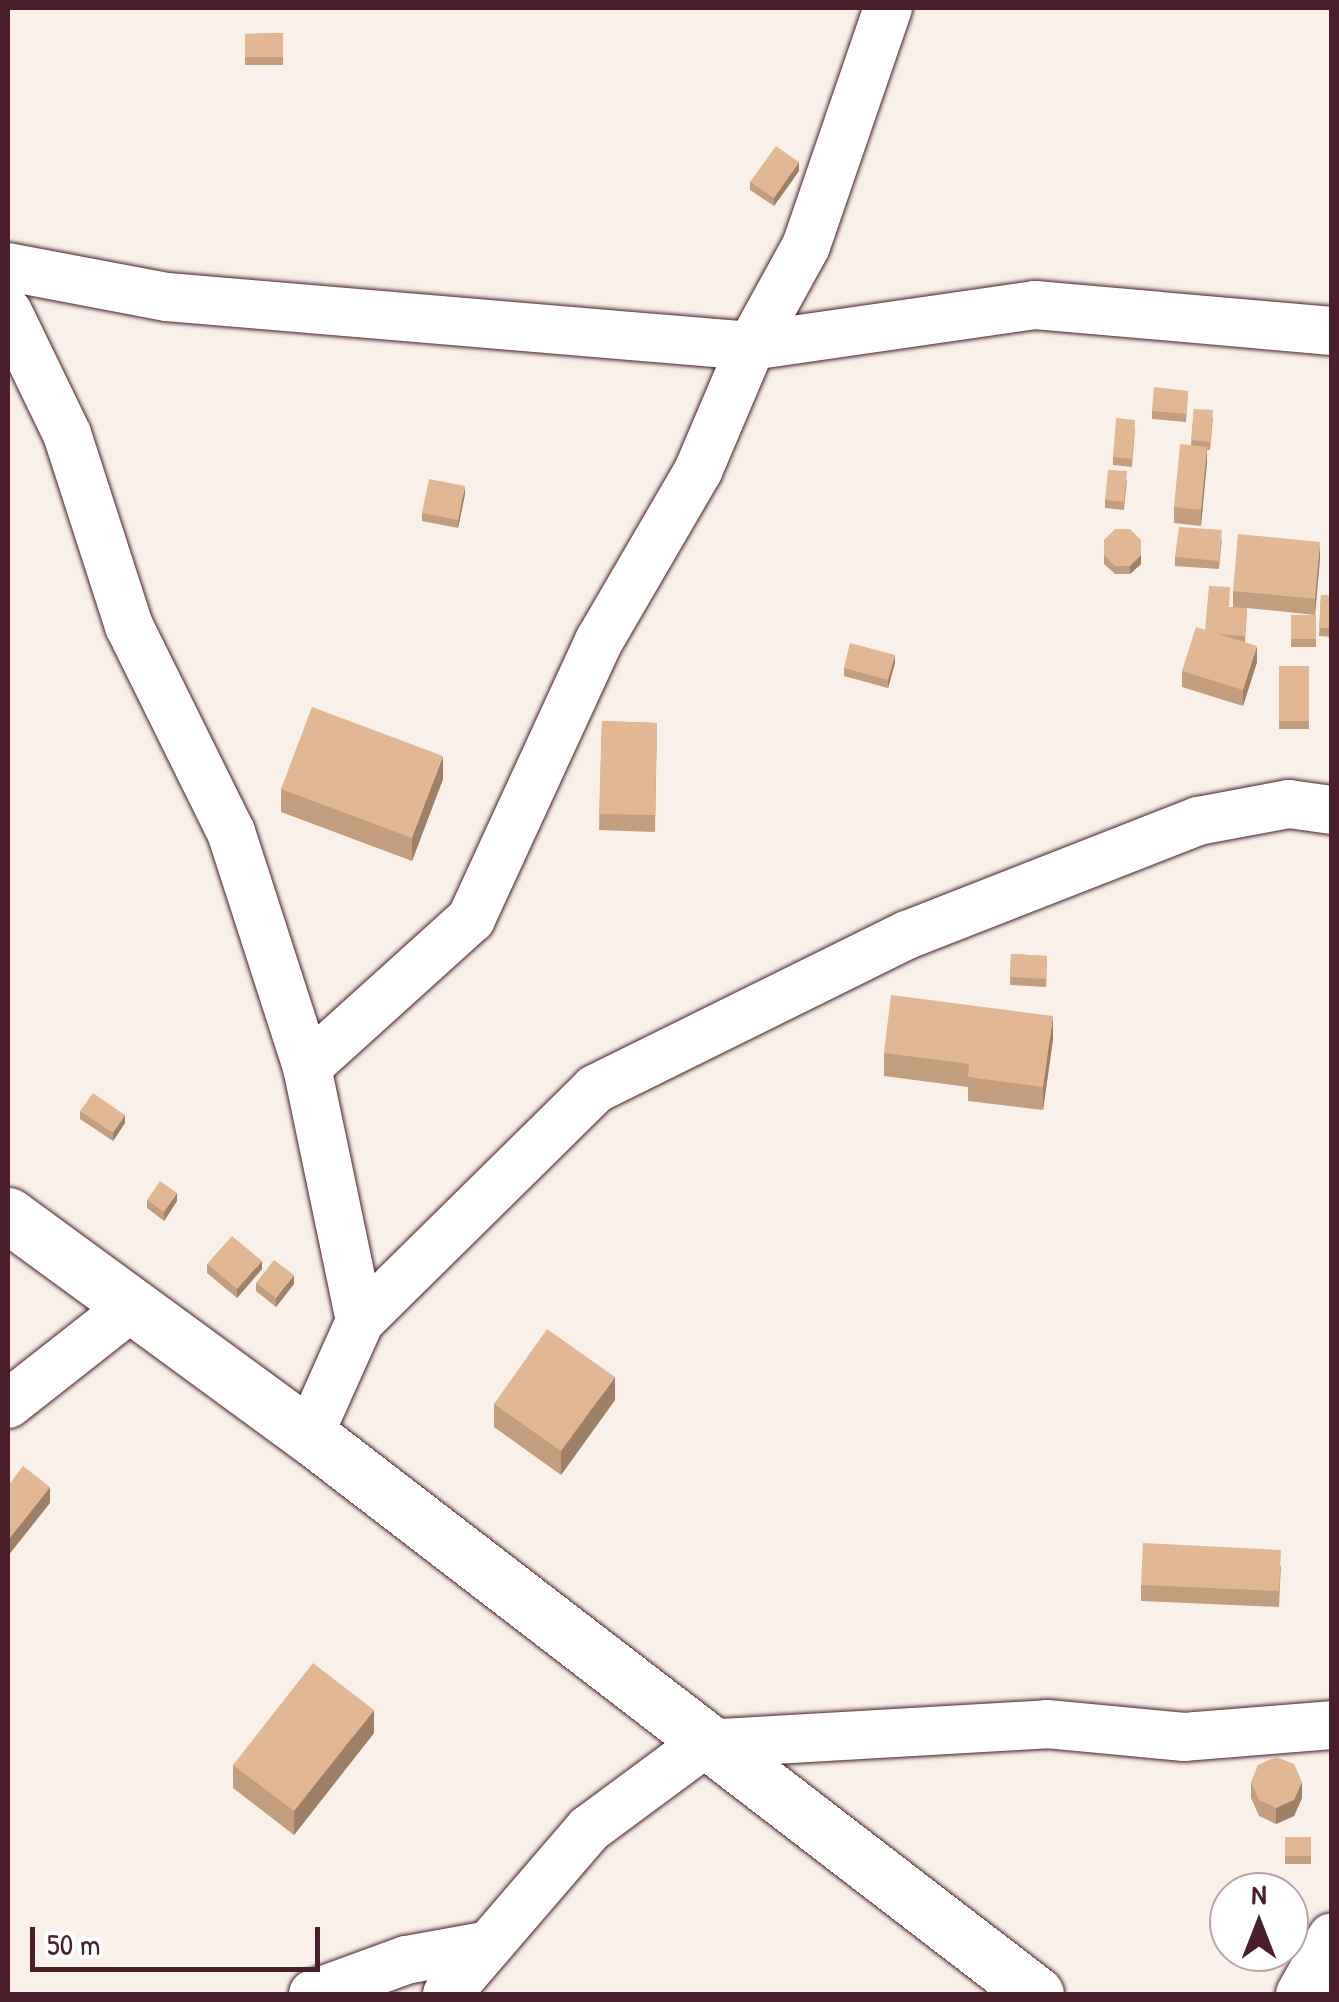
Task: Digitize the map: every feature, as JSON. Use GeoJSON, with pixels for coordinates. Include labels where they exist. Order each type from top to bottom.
{"type":"FeatureCollection","features":[{"type":"Feature","properties":{"kind":"main road"},"geometry":{"type":"LineString","coordinates":[[8,1215],[309,1436],[704,1744],[1036,1994]]}},
{"type":"Feature","properties":{"kind":"street"},"geometry":{"type":"LineString","coordinates":[[307,1068],[471,919],[599,641],[698,471],[751,346],[806,246],[888,8]]}},
{"type":"Feature","properties":{"kind":"street"},"geometry":{"type":"LineString","coordinates":[[8,267],[167,297],[751,346],[1035,304],[1332,330]]}},
{"type":"Feature","properties":{"kind":"street"},"geometry":{"type":"LineString","coordinates":[[8,312],[67,434],[129,626],[231,832],[307,1068],[360,1321]]}},
{"type":"Feature","properties":{"kind":"street"},"geometry":{"type":"LineString","coordinates":[[309,1436],[360,1321],[595,1088],[907,935],[1198,821],[1289,804],[1332,810]]}},
{"type":"Feature","properties":{"kind":"street"},"geometry":{"type":"LineString","coordinates":[[8,1404],[130,1308]]}},
{"type":"Feature","properties":{"kind":"street"},"geometry":{"type":"LineString","coordinates":[[447,1994],[589,1829],[704,1744],[1029,1724],[1184,1737],[1332,1725]]}},
{"type":"Feature","properties":{"kind":"street"},"geometry":{"type":"LineString","coordinates":[[1300,1994],[1332,1937]]}},
{"type":"Feature","properties":{"kind":"street"},"geometry":{"type":"LineString","coordinates":[[313,1994],[406,1960],[489,1945]]}},
{"type":"Feature","properties":{"kind":"building"},"geometry":{"type":"Polygon","coordinates":[[[283,33],[283,57],[245,57],[245,34],[283,33]]]}},
{"type":"Feature","properties":{"kind":"building"},"geometry":{"type":"Polygon","coordinates":[[[776,146],[799,162],[774,198],[750,182],[776,146]]]}},
{"type":"Feature","properties":{"kind":"building"},"geometry":{"type":"Polygon","coordinates":[[[1154,387],[1188,391],[1186,414],[1152,411],[1154,387]]]}},
{"type":"Feature","properties":{"kind":"building"},"geometry":{"type":"Polygon","coordinates":[[[1194,409],[1213,410],[1210,442],[1191,440],[1194,409]]]}},
{"type":"Feature","properties":{"kind":"building"},"geometry":{"type":"Polygon","coordinates":[[[1116,418],[1135,420],[1132,459],[1113,457],[1116,418]]]}},
{"type":"Feature","properties":{"kind":"building"},"geometry":{"type":"Polygon","coordinates":[[[1180,444],[1207,447],[1201,510],[1174,507],[1180,444]]]}},
{"type":"Feature","properties":{"kind":"building"},"geometry":{"type":"Polygon","coordinates":[[[1108,470],[1127,471],[1124,502],[1105,500],[1108,470]]]}},
{"type":"Feature","properties":{"kind":"building"},"geometry":{"type":"Polygon","coordinates":[[[429,479],[465,486],[458,520],[422,513],[429,479]]]}},
{"type":"Feature","properties":{"kind":"building"},"geometry":{"type":"Polygon","coordinates":[[[1179,527],[1222,530],[1219,561],[1175,557],[1179,527]]]}},
{"type":"Feature","properties":{"kind":"building"},"geometry":{"type":"Polygon","coordinates":[[[1115,529],[1130,529],[1141,540],[1141,555],[1130,566],[1115,566],[1104,555],[1104,540],[1115,529]]]}},
{"type":"Feature","properties":{"kind":"building"},"geometry":{"type":"Polygon","coordinates":[[[1238,534],[1320,542],[1315,599],[1233,591],[1238,534]]]}},
{"type":"Feature","properties":{"kind":"building"},"geometry":{"type":"Polygon","coordinates":[[[1209,586],[1230,587],[1229,607],[1247,608],[1245,636],[1205,630],[1209,586]]]}},
{"type":"Feature","properties":{"kind":"building"},"geometry":{"type":"Polygon","coordinates":[[[1321,595],[1332,596],[1332,628],[1319,628],[1321,595]]]}},
{"type":"Feature","properties":{"kind":"building"},"geometry":{"type":"Polygon","coordinates":[[[1291,615],[1316,615],[1316,639],[1291,639],[1291,615]]]}},
{"type":"Feature","properties":{"kind":"building"},"geometry":{"type":"Polygon","coordinates":[[[1196,627],[1257,646],[1243,690],[1182,671],[1196,627]]]}},
{"type":"Feature","properties":{"kind":"building"},"geometry":{"type":"Polygon","coordinates":[[[850,643],[895,655],[888,680],[844,668],[850,643]]]}},
{"type":"Feature","properties":{"kind":"building"},"geometry":{"type":"Polygon","coordinates":[[[1279,666],[1309,666],[1309,721],[1279,721],[1279,666]]]}},
{"type":"Feature","properties":{"kind":"building"},"geometry":{"type":"Polygon","coordinates":[[[312,707],[443,756],[412,838],[281,789],[312,707]]]}},
{"type":"Feature","properties":{"kind":"building"},"geometry":{"type":"Polygon","coordinates":[[[602,721],[657,723],[655,815],[599,814],[602,721]]]}},
{"type":"Feature","properties":{"kind":"building"},"geometry":{"type":"Polygon","coordinates":[[[1011,954],[1047,956],[1046,979],[1010,977],[1011,954]]]}},
{"type":"Feature","properties":{"kind":"building"},"geometry":{"type":"Polygon","coordinates":[[[891,995],[1053,1016],[1043,1087],[968,1077],[969,1064],[884,1053],[891,995]]]}},
{"type":"Feature","properties":{"kind":"building"},"geometry":{"type":"Polygon","coordinates":[[[93,1093],[125,1115],[113,1133],[80,1111],[93,1093]]]}},
{"type":"Feature","properties":{"kind":"building"},"geometry":{"type":"Polygon","coordinates":[[[160,1181],[177,1193],[164,1212],[147,1200],[160,1181]]]}},
{"type":"Feature","properties":{"kind":"building"},"geometry":{"type":"Polygon","coordinates":[[[232,1236],[262,1261],[237,1289],[207,1264],[232,1236]]]}},
{"type":"Feature","properties":{"kind":"building"},"geometry":{"type":"Polygon","coordinates":[[[274,1260],[294,1275],[276,1298],[256,1283],[274,1260]]]}},
{"type":"Feature","properties":{"kind":"building"},"geometry":{"type":"Polygon","coordinates":[[[547,1329],[615,1377],[561,1451],[494,1404],[547,1329]]]}},
{"type":"Feature","properties":{"kind":"building"},"geometry":{"type":"Polygon","coordinates":[[[23,1466],[50,1487],[8,1540],[8,1486],[23,1466]]]}},
{"type":"Feature","properties":{"kind":"building"},"geometry":{"type":"Polygon","coordinates":[[[1143,1543],[1281,1550],[1279,1591],[1141,1585],[1143,1543]]]}},
{"type":"Feature","properties":{"kind":"building"},"geometry":{"type":"Polygon","coordinates":[[[313,1663],[374,1710],[294,1811],[233,1765],[313,1663]]]}},
{"type":"Feature","properties":{"kind":"building"},"geometry":{"type":"Polygon","coordinates":[[[1276,1757],[1294,1764],[1302,1782],[1294,1800],[1276,1808],[1259,1800],[1251,1782],[1258,1765],[1276,1757]]]}},
{"type":"Feature","properties":{"kind":"building"},"geometry":{"type":"Polygon","coordinates":[[[1285,1837],[1311,1837],[1311,1856],[1285,1856],[1285,1837]]]}}]}
